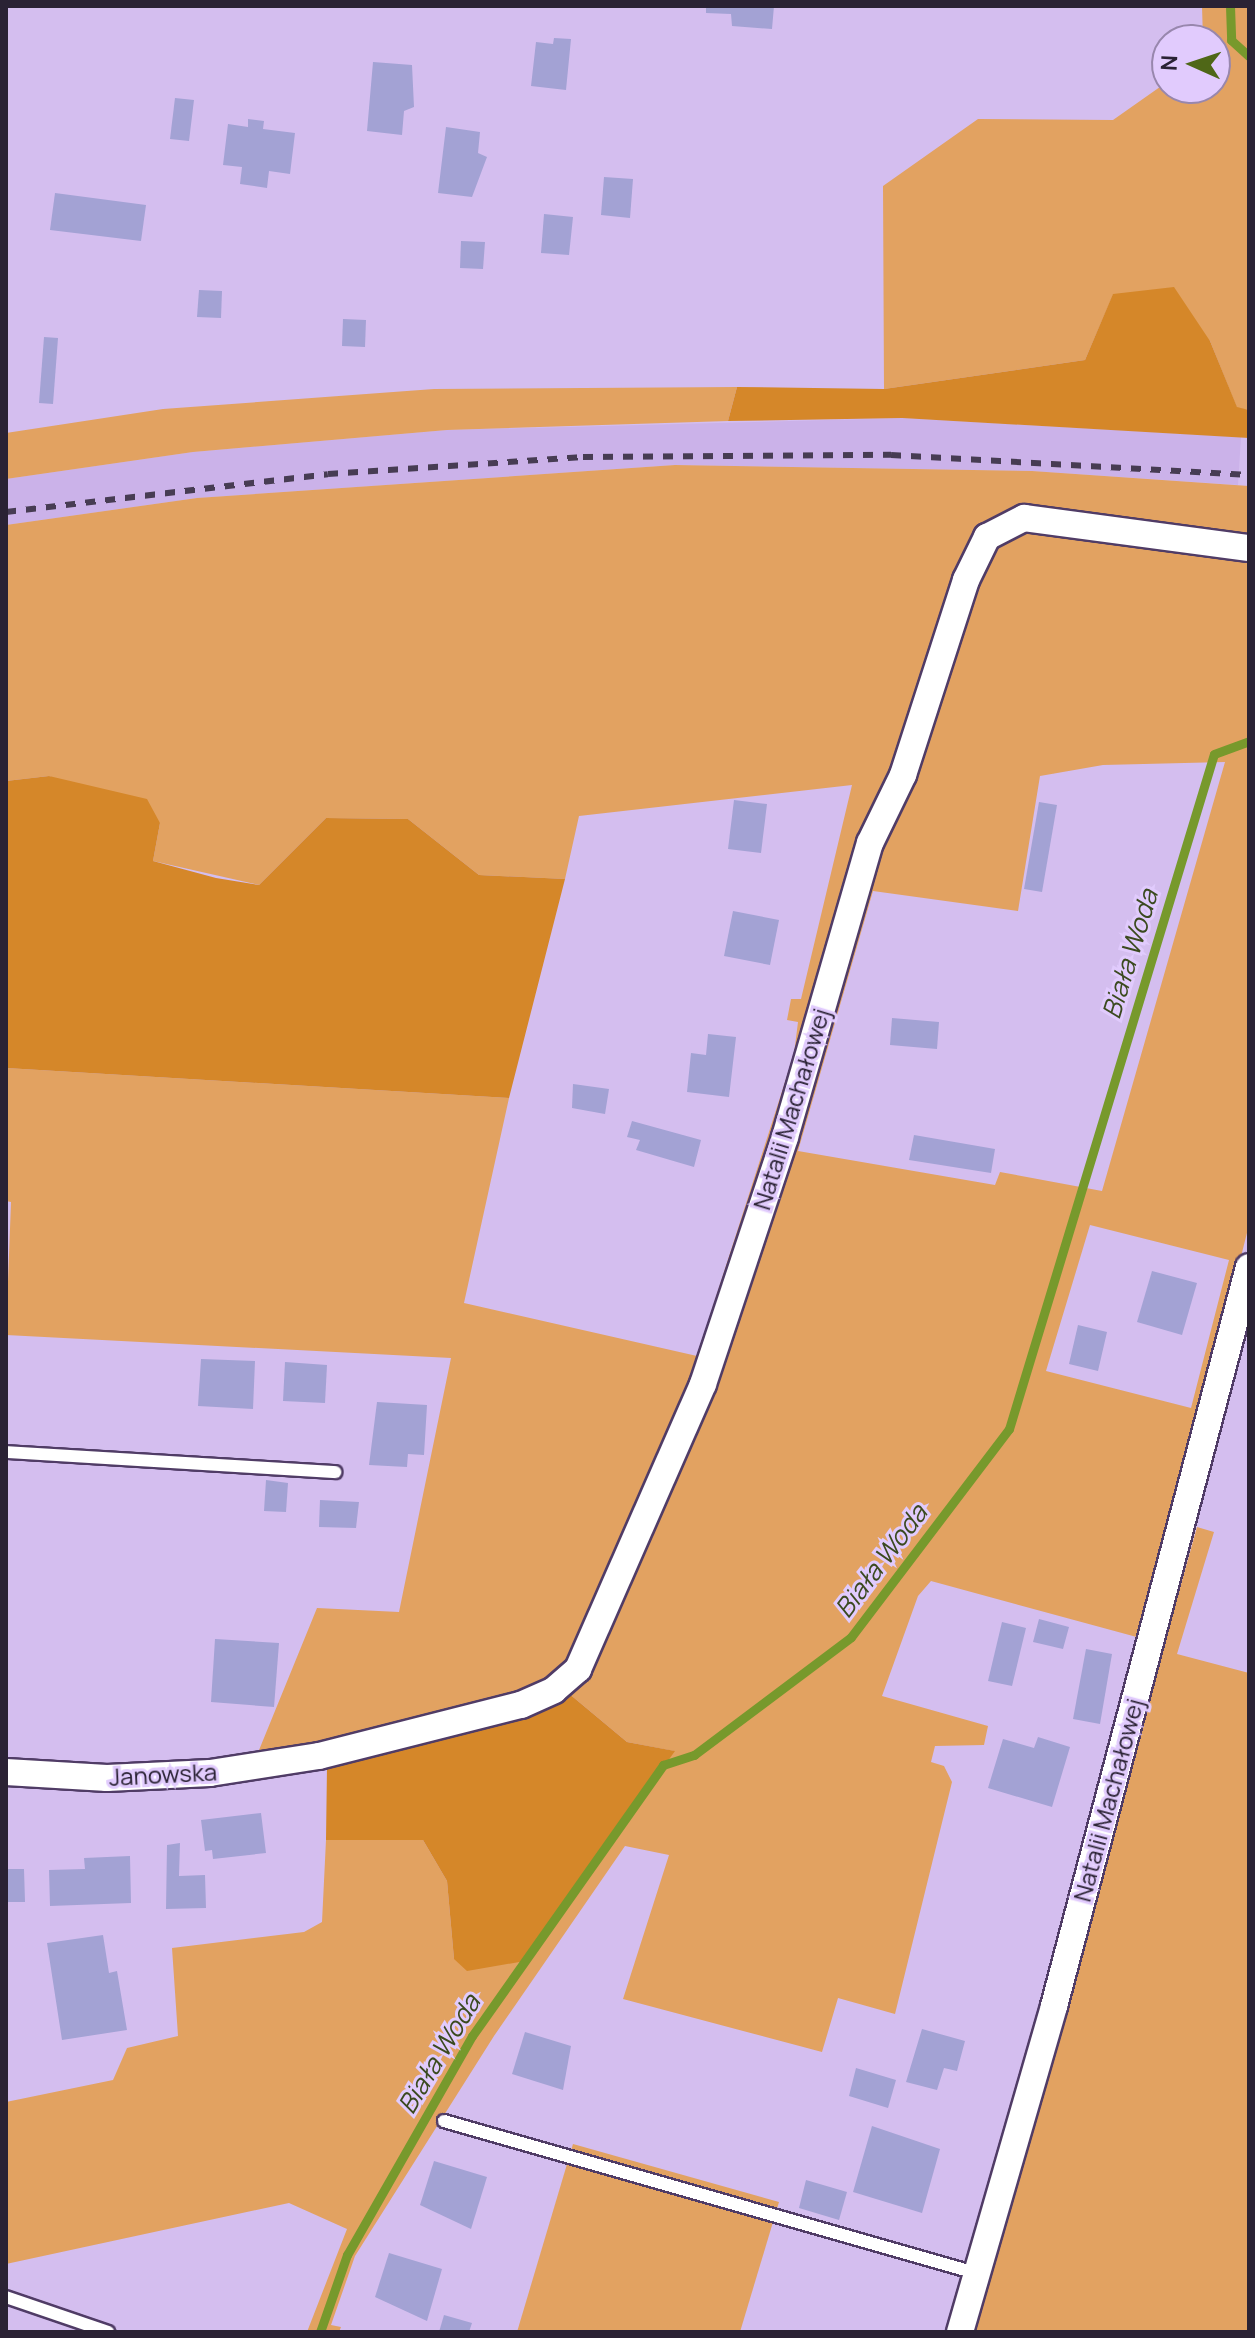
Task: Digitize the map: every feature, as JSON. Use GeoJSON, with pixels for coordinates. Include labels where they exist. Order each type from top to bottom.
{"type":"FeatureCollection","features":[{"type":"Feature","properties":{"kind":"street","name":"Natalii Machałowej"},"geometry":{"type":"LineString","coordinates":[[319,1756],[521,1705],[554,1690],[578,1669],[703,1384],[785,1137],[870,843],[903,775],[966,580],[987,537],[1024,518],[1249,548]]}},
{"type":"Feature","properties":{"kind":"street","name":"Natalii Machałowej"},"geometry":{"type":"LineString","coordinates":[[960,2332],[1054,2006],[1249,1267]]}},
{"type":"Feature","properties":{"kind":"street","name":"Janowska"},"geometry":{"type":"LineString","coordinates":[[6,1772],[107,1778],[196,1774],[319,1756]]}},
{"type":"Feature","properties":{"kind":"lane"},"geometry":{"type":"LineString","coordinates":[[6,1452],[335,1472]]}},
{"type":"Feature","properties":{"kind":"lane"},"geometry":{"type":"LineString","coordinates":[[444,2121],[976,2273]]}},
{"type":"Feature","properties":{"kind":"lane"},"geometry":{"type":"LineString","coordinates":[[6,2297],[108,2332]]}},
{"type":"Feature","properties":{"kind":"shaded area"},"geometry":{"type":"Polygon","coordinates":[[[1202,6],[1249,6],[1249,410],[1237,408],[1210,341],[1113,295],[1085,360],[884,389],[883,186],[978,119],[1113,120],[1151,93],[1151,104],[1231,104],[1231,24],[1203,24],[1202,6]]]}},
{"type":"Feature","properties":{"kind":"shaded area"},"geometry":{"type":"Polygon","coordinates":[[[1174,287],[1210,341],[1237,407],[1249,410],[1249,438],[902,418],[728,421],[737,387],[884,389],[1085,360],[1113,294],[1174,287]]]}},
{"type":"Feature","properties":{"kind":"shaded area"},"geometry":{"type":"Polygon","coordinates":[[[737,387],[728,421],[447,430],[193,452],[6,479],[6,433],[163,409],[434,389],[737,387]]]}},
{"type":"Feature","properties":{"kind":"shaded area"},"geometry":{"type":"Polygon","coordinates":[[[902,418],[1241,437],[1238,485],[1032,471],[675,465],[197,498],[6,525],[6,479],[193,452],[447,430],[902,418]]]}},
{"type":"Feature","properties":{"kind":"shaded area"},"geometry":{"type":"Polygon","coordinates":[[[675,465],[1032,471],[1249,486],[1249,540],[1028,510],[1007,511],[982,527],[894,774],[868,818],[806,1037],[695,1382],[571,1664],[512,1699],[257,1755],[317,1608],[399,1612],[451,1358],[6,1335],[11,1202],[6,1201],[6,1068],[509,1098],[464,1303],[697,1356],[794,1054],[798,1022],[787,1020],[791,999],[801,999],[852,785],[579,816],[565,879],[479,875],[408,819],[326,818],[259,885],[153,861],[160,823],[49,776],[6,781],[6,525],[197,498],[675,465]]]}},
{"type":"Feature","properties":{"kind":"shaded area"},"geometry":{"type":"Polygon","coordinates":[[[1033,528],[1249,554],[1249,1225],[1144,1639],[931,1581],[918,1596],[882,1696],[988,1726],[984,1745],[935,1746],[931,1762],[944,1766],[952,1782],[895,2014],[838,1998],[822,2052],[623,1999],[669,1855],[625,1846],[494,2036],[355,2256],[331,2325],[341,2327],[339,2332],[307,2332],[347,2229],[289,2203],[6,2264],[6,2102],[113,2080],[127,2048],[178,2036],[172,1948],[304,1932],[322,1922],[326,1840],[423,1840],[447,1881],[454,1959],[674,1751],[627,1742],[567,1692],[584,1677],[993,543],[1033,528]],[[1225,762],[1103,765],[1040,776],[1018,911],[873,891],[798,1151],[995,1185],[1000,1172],[1102,1191],[1225,762]],[[1090,1225],[1046,1371],[1191,1408],[1229,1260],[1090,1225]]]}},
{"type":"Feature","properties":{"kind":"shaded area"},"geometry":{"type":"Polygon","coordinates":[[[49,776],[147,799],[160,823],[153,861],[216,878],[259,885],[326,818],[408,819],[479,875],[565,879],[509,1098],[6,1068],[6,781],[49,776]]]}},
{"type":"Feature","properties":{"kind":"shaded area"},"geometry":{"type":"Polygon","coordinates":[[[1197,1527],[1214,1532],[1177,1654],[1249,1673],[1249,2332],[973,2332],[1197,1527]]]}},
{"type":"Feature","properties":{"kind":"shaded area"},"geometry":{"type":"Polygon","coordinates":[[[567,1692],[627,1742],[675,1751],[525,1961],[467,1971],[454,1959],[447,1881],[423,1840],[326,1840],[327,1767],[567,1692]]]}},
{"type":"Feature","properties":{"kind":"shaded area"},"geometry":{"type":"Polygon","coordinates":[[[573,2144],[779,2202],[740,2332],[517,2332],[573,2144]]]}},
{"type":"Feature","properties":{"kind":"building"},"geometry":{"type":"Polygon","coordinates":[[[706,6],[774,6],[772,29],[732,26],[731,14],[706,13],[706,6]]]}},
{"type":"Feature","properties":{"kind":"building"},"geometry":{"type":"Polygon","coordinates":[[[554,38],[571,39],[566,90],[531,86],[536,42],[553,44],[554,38]]]}},
{"type":"Feature","properties":{"kind":"building"},"geometry":{"type":"Polygon","coordinates":[[[373,62],[412,65],[414,107],[404,111],[402,135],[367,131],[373,62]]]}},
{"type":"Feature","properties":{"kind":"building"},"geometry":{"type":"Polygon","coordinates":[[[175,98],[194,100],[189,141],[170,139],[175,98]]]}},
{"type":"Feature","properties":{"kind":"building"},"geometry":{"type":"Polygon","coordinates":[[[248,119],[264,121],[263,129],[295,133],[290,174],[269,171],[267,188],[240,184],[242,167],[223,165],[228,124],[248,127],[248,119]]]}},
{"type":"Feature","properties":{"kind":"building"},"geometry":{"type":"Polygon","coordinates":[[[446,127],[480,132],[478,153],[487,157],[472,197],[438,193],[446,127]]]}},
{"type":"Feature","properties":{"kind":"building"},"geometry":{"type":"Polygon","coordinates":[[[604,177],[633,179],[630,218],[601,215],[604,177]]]}},
{"type":"Feature","properties":{"kind":"building"},"geometry":{"type":"Polygon","coordinates":[[[55,193],[146,205],[141,241],[50,230],[55,193]]]}},
{"type":"Feature","properties":{"kind":"building"},"geometry":{"type":"Polygon","coordinates":[[[544,214],[573,217],[569,255],[541,253],[544,214]]]}},
{"type":"Feature","properties":{"kind":"building"},"geometry":{"type":"Polygon","coordinates":[[[461,241],[485,242],[483,269],[460,268],[461,241]]]}},
{"type":"Feature","properties":{"kind":"building"},"geometry":{"type":"Polygon","coordinates":[[[199,290],[222,291],[221,318],[197,317],[199,290]]]}},
{"type":"Feature","properties":{"kind":"building"},"geometry":{"type":"Polygon","coordinates":[[[343,319],[366,320],[365,347],[342,346],[343,319]]]}},
{"type":"Feature","properties":{"kind":"building"},"geometry":{"type":"Polygon","coordinates":[[[44,337],[58,338],[53,404],[39,403],[44,337]]]}},
{"type":"Feature","properties":{"kind":"building"},"geometry":{"type":"Polygon","coordinates":[[[734,800],[767,804],[761,853],[728,849],[734,800]]]}},
{"type":"Feature","properties":{"kind":"building"},"geometry":{"type":"Polygon","coordinates":[[[1039,802],[1057,805],[1042,892],[1024,889],[1039,802]]]}},
{"type":"Feature","properties":{"kind":"building"},"geometry":{"type":"Polygon","coordinates":[[[733,911],[779,920],[770,965],[724,956],[733,911]]]}},
{"type":"Feature","properties":{"kind":"building"},"geometry":{"type":"Polygon","coordinates":[[[892,1018],[939,1022],[937,1049],[890,1045],[892,1018]]]}},
{"type":"Feature","properties":{"kind":"building"},"geometry":{"type":"Polygon","coordinates":[[[708,1034],[736,1037],[729,1097],[687,1092],[691,1053],[706,1055],[708,1034]]]}},
{"type":"Feature","properties":{"kind":"building"},"geometry":{"type":"Polygon","coordinates":[[[573,1084],[609,1089],[605,1114],[572,1108],[573,1084]]]}},
{"type":"Feature","properties":{"kind":"building"},"geometry":{"type":"Polygon","coordinates":[[[632,1121],[701,1140],[694,1167],[636,1150],[640,1140],[627,1137],[632,1121]]]}},
{"type":"Feature","properties":{"kind":"building"},"geometry":{"type":"Polygon","coordinates":[[[914,1135],[995,1149],[991,1173],[909,1160],[914,1135]]]}},
{"type":"Feature","properties":{"kind":"building"},"geometry":{"type":"Polygon","coordinates":[[[1152,1271],[1197,1283],[1182,1335],[1137,1322],[1152,1271]]]}},
{"type":"Feature","properties":{"kind":"building"},"geometry":{"type":"Polygon","coordinates":[[[1078,1325],[1107,1332],[1098,1371],[1069,1364],[1078,1325]]]}},
{"type":"Feature","properties":{"kind":"building"},"geometry":{"type":"Polygon","coordinates":[[[201,1359],[255,1361],[253,1409],[198,1406],[201,1359]]]}},
{"type":"Feature","properties":{"kind":"building"},"geometry":{"type":"Polygon","coordinates":[[[285,1362],[327,1365],[325,1403],[283,1401],[285,1362]]]}},
{"type":"Feature","properties":{"kind":"building"},"geometry":{"type":"Polygon","coordinates":[[[377,1402],[427,1405],[424,1455],[408,1454],[407,1467],[369,1465],[377,1402]]]}},
{"type":"Feature","properties":{"kind":"building"},"geometry":{"type":"Polygon","coordinates":[[[266,1480],[288,1483],[286,1512],[264,1511],[266,1480]]]}},
{"type":"Feature","properties":{"kind":"building"},"geometry":{"type":"Polygon","coordinates":[[[320,1500],[359,1502],[356,1528],[319,1527],[320,1500]]]}},
{"type":"Feature","properties":{"kind":"building"},"geometry":{"type":"Polygon","coordinates":[[[1039,1619],[1069,1627],[1063,1649],[1033,1642],[1039,1619]]]}},
{"type":"Feature","properties":{"kind":"building"},"geometry":{"type":"Polygon","coordinates":[[[1002,1622],[1026,1628],[1012,1686],[988,1681],[1002,1622]]]}},
{"type":"Feature","properties":{"kind":"building"},"geometry":{"type":"Polygon","coordinates":[[[215,1639],[279,1643],[274,1707],[211,1702],[215,1639]]]}},
{"type":"Feature","properties":{"kind":"building"},"geometry":{"type":"Polygon","coordinates":[[[1086,1649],[1112,1654],[1100,1724],[1073,1719],[1086,1649]]]}},
{"type":"Feature","properties":{"kind":"building"},"geometry":{"type":"Polygon","coordinates":[[[1038,1737],[1070,1747],[1052,1807],[988,1788],[1003,1739],[1034,1748],[1038,1737]]]}},
{"type":"Feature","properties":{"kind":"building"},"geometry":{"type":"Polygon","coordinates":[[[261,1813],[266,1853],[213,1859],[212,1850],[205,1851],[201,1820],[261,1813]]]}},
{"type":"Feature","properties":{"kind":"building"},"geometry":{"type":"Polygon","coordinates":[[[180,1843],[179,1876],[205,1875],[206,1908],[166,1909],[167,1845],[180,1843]]]}},
{"type":"Feature","properties":{"kind":"building"},"geometry":{"type":"Polygon","coordinates":[[[130,1856],[131,1903],[50,1906],[49,1870],[85,1869],[84,1858],[130,1856]]]}},
{"type":"Feature","properties":{"kind":"building"},"geometry":{"type":"Polygon","coordinates":[[[6,1869],[24,1869],[25,1902],[6,1902],[6,1869]]]}},
{"type":"Feature","properties":{"kind":"building"},"geometry":{"type":"Polygon","coordinates":[[[103,1935],[109,1973],[117,1971],[127,2030],[62,2040],[47,1943],[103,1935]]]}},
{"type":"Feature","properties":{"kind":"building"},"geometry":{"type":"Polygon","coordinates":[[[922,2029],[965,2041],[957,2071],[944,2068],[937,2090],[906,2082],[922,2029]]]}},
{"type":"Feature","properties":{"kind":"building"},"geometry":{"type":"Polygon","coordinates":[[[525,2032],[571,2046],[563,2090],[512,2074],[525,2032]]]}},
{"type":"Feature","properties":{"kind":"building"},"geometry":{"type":"Polygon","coordinates":[[[856,2068],[896,2080],[888,2108],[849,2096],[856,2068]]]}},
{"type":"Feature","properties":{"kind":"building"},"geometry":{"type":"Polygon","coordinates":[[[872,2126],[940,2149],[922,2213],[853,2192],[872,2126]]]}},
{"type":"Feature","properties":{"kind":"building"},"geometry":{"type":"Polygon","coordinates":[[[434,2161],[487,2177],[471,2229],[420,2205],[434,2161]]]}},
{"type":"Feature","properties":{"kind":"building"},"geometry":{"type":"Polygon","coordinates":[[[806,2180],[847,2192],[839,2220],[799,2208],[806,2180]]]}},
{"type":"Feature","properties":{"kind":"building"},"geometry":{"type":"Polygon","coordinates":[[[389,2253],[442,2269],[427,2321],[375,2297],[389,2253]]]}},
{"type":"Feature","properties":{"kind":"building"},"geometry":{"type":"Polygon","coordinates":[[[444,2315],[472,2323],[469,2332],[439,2332],[444,2315]]]}},
{"type":"Feature","properties":{"kind":"waterway","name":"Biała Woda"},"geometry":{"type":"LineString","coordinates":[[1230,6],[1231,40],[1249,56]]}},
{"type":"Feature","properties":{"kind":"waterway","name":"Biała Woda"},"geometry":{"type":"LineString","coordinates":[[320,2332],[347,2255],[472,2036],[663,1765],[694,1755],[851,1637],[1009,1429],[1214,754],[1249,741]]}},
{"type":"Feature","properties":{"kind":"railway"},"geometry":{"type":"LineString","coordinates":[[6,512],[328,474],[583,457],[891,455],[1249,475]]}}]}
